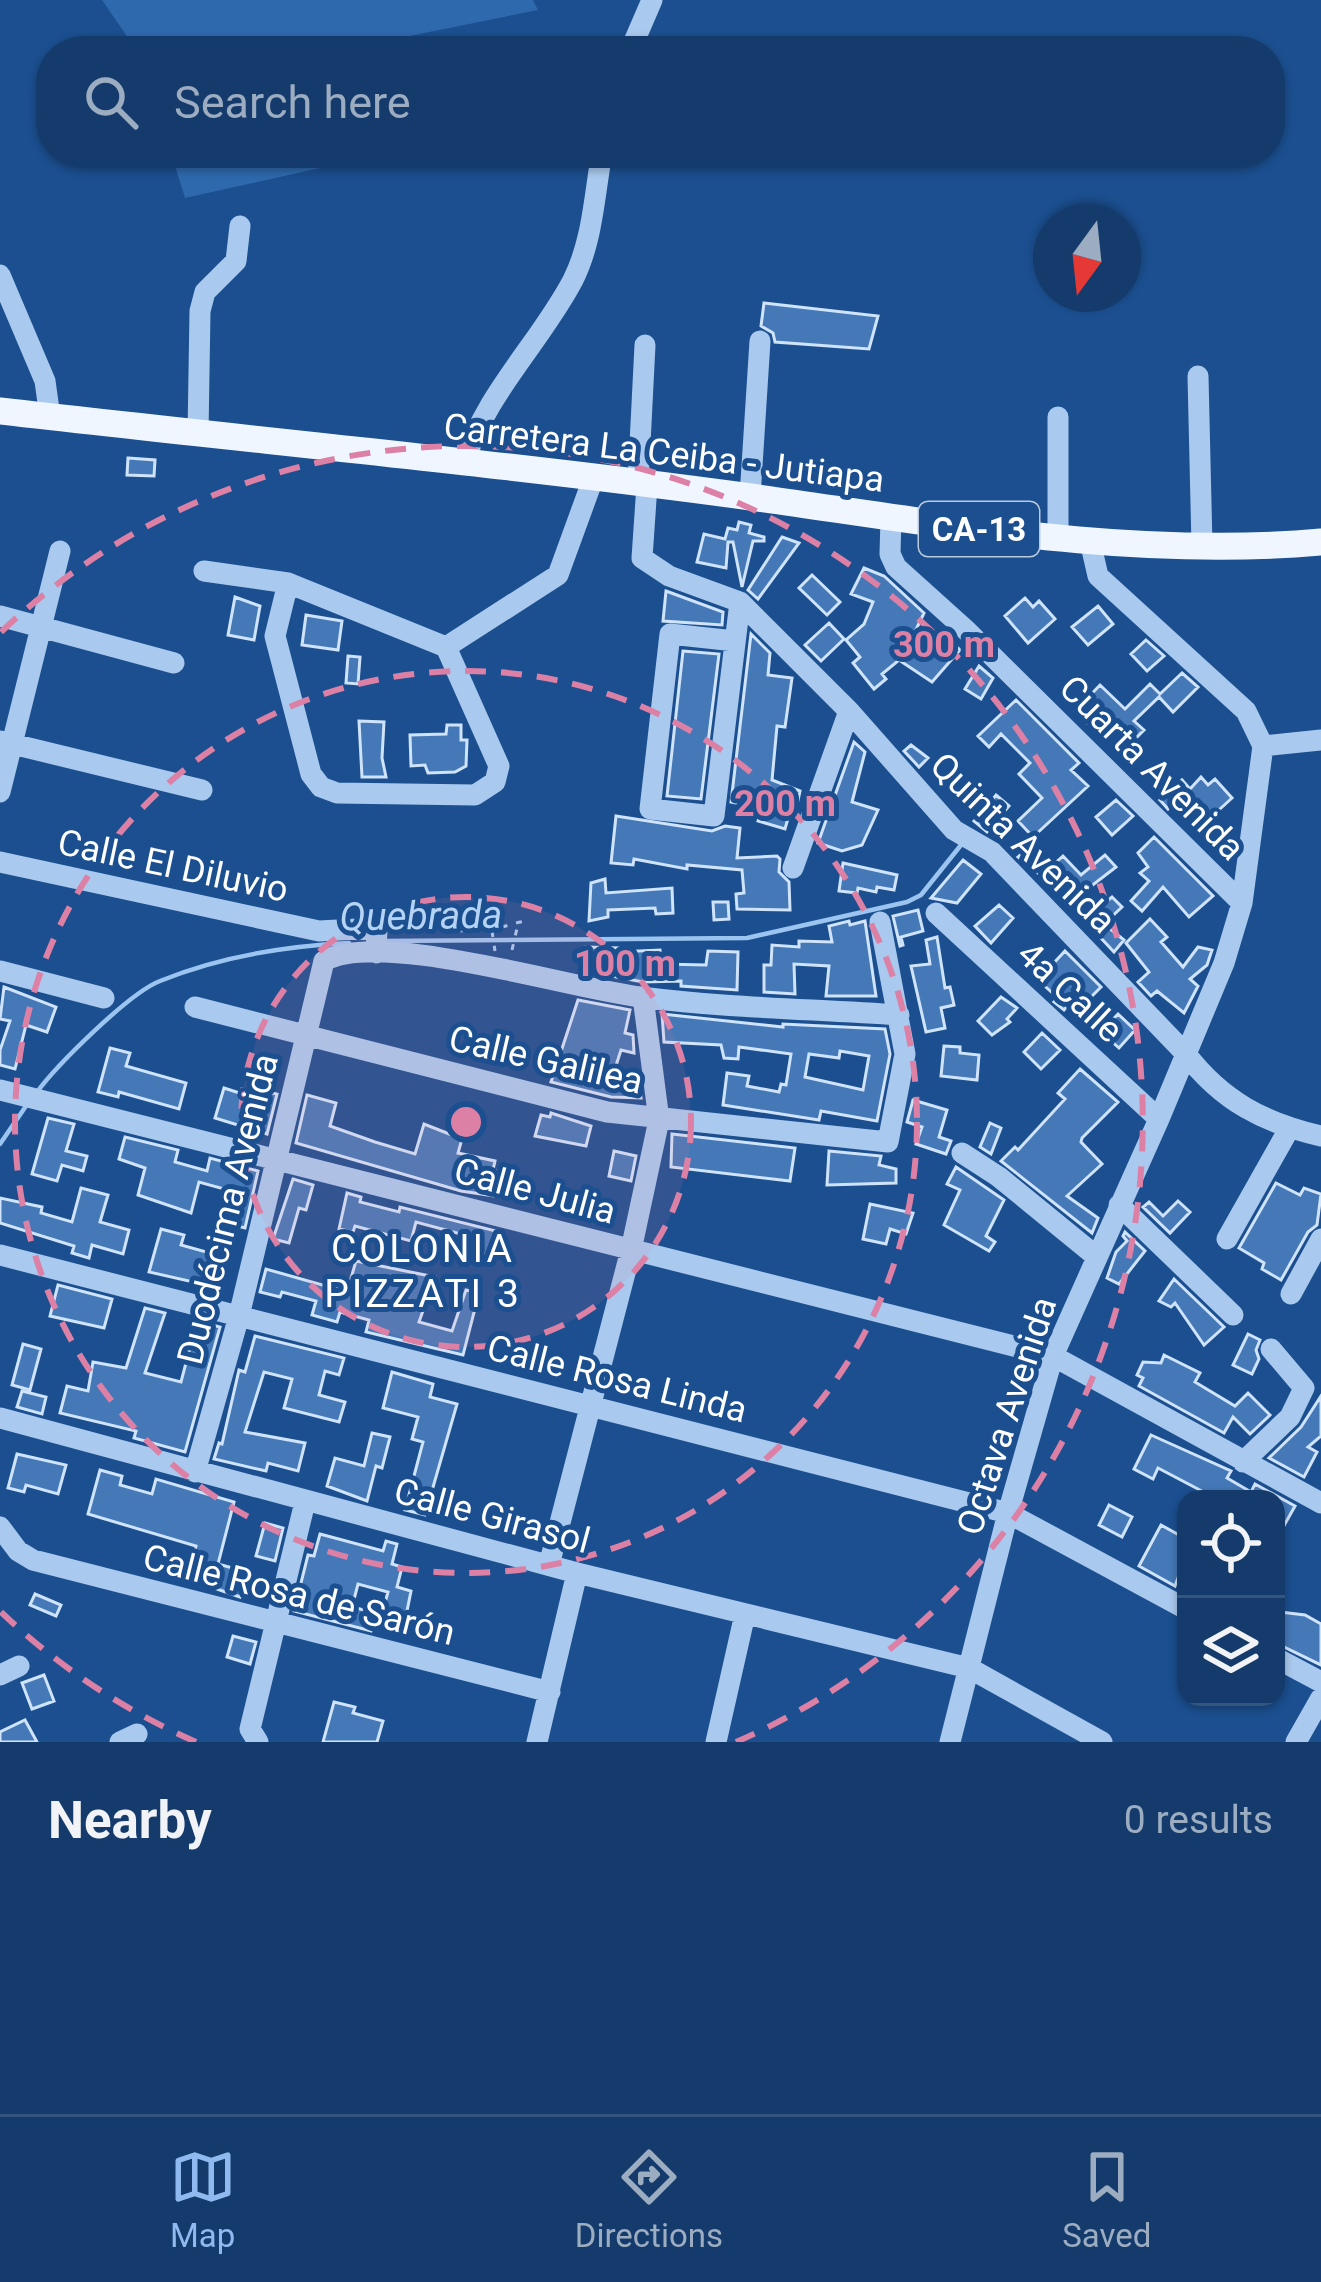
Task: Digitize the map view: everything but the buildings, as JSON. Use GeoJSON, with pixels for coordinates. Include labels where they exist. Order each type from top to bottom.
{"type":"FeatureCollection","features":[{"type":"Feature","properties":{"kind":"main road","name":"Carretera La Ceiba - Jutiapa"},"geometry":{"type":"LineString","coordinates":[[0,411],[643,484],[1058,538],[1202,547],[1321,542]]}},
{"type":"Feature","properties":{"kind":"street"},"geometry":{"type":"LineString","coordinates":[[636,36],[652,0]]}},
{"type":"Feature","properties":{"kind":"street"},"geometry":{"type":"LineString","coordinates":[[464,464],[474,432],[572,280],[590,239],[600,168]]}},
{"type":"Feature","properties":{"kind":"street"},"geometry":{"type":"LineString","coordinates":[[198,434],[200,311],[206,292],[236,261],[240,226]]}},
{"type":"Feature","properties":{"kind":"street"},"geometry":{"type":"LineString","coordinates":[[0,275],[45,381],[50,417]]}},
{"type":"Feature","properties":{"kind":"street"},"geometry":{"type":"LineString","coordinates":[[750,497],[760,341]]}},
{"type":"Feature","properties":{"kind":"street"},"geometry":{"type":"LineString","coordinates":[[643,484],[645,345]]}},
{"type":"Feature","properties":{"kind":"street"},"geometry":{"type":"LineString","coordinates":[[1198,376],[1202,547]]}},
{"type":"Feature","properties":{"kind":"street"},"geometry":{"type":"LineString","coordinates":[[1058,417],[1058,538]]}},
{"type":"Feature","properties":{"kind":"street"},"geometry":{"type":"LineString","coordinates":[[446,647],[558,575],[593,479]]}},
{"type":"Feature","properties":{"kind":"street","name":"Quinta Avenida"},"geometry":{"type":"LineString","coordinates":[[643,484],[642,558],[669,576],[740,602],[849,711],[954,830],[992,853],[1206,1080],[1245,1111],[1321,1136]]}},
{"type":"Feature","properties":{"kind":"street","name":"Cuarta Avenida"},"geometry":{"type":"LineString","coordinates":[[891,518],[890,554],[896,567],[1242,903]]}},
{"type":"Feature","properties":{"kind":"street"},"geometry":{"type":"LineString","coordinates":[[1090,541],[1098,576],[1246,711],[1263,746],[1321,740]]}},
{"type":"Feature","properties":{"kind":"street"},"geometry":{"type":"LineString","coordinates":[[0,792],[6,742],[60,551]]}},
{"type":"Feature","properties":{"kind":"street"},"geometry":{"type":"LineString","coordinates":[[204,571],[288,584],[446,647],[499,766],[495,782],[475,795],[337,793],[321,787],[311,774],[275,636],[288,584]]}},
{"type":"Feature","properties":{"kind":"street"},"geometry":{"type":"LineString","coordinates":[[735,640],[670,634],[650,809],[714,816],[740,602]]}},
{"type":"Feature","properties":{"kind":"street"},"geometry":{"type":"LineString","coordinates":[[0,616],[174,663]]}},
{"type":"Feature","properties":{"kind":"street"},"geometry":{"type":"LineString","coordinates":[[793,868],[849,711]]}},
{"type":"Feature","properties":{"kind":"street"},"geometry":{"type":"LineString","coordinates":[[6,742],[202,790]]}},
{"type":"Feature","properties":{"kind":"street","name":"Octava Avenida"},"geometry":{"type":"LineString","coordinates":[[950,1742],[1052,1356],[1159,1119],[1218,978],[1242,903],[1263,746]]}},
{"type":"Feature","properties":{"kind":"street","name":"Calle El Diluvio"},"geometry":{"type":"LineString","coordinates":[[0,862],[320,931],[377,928],[378,944]]}},
{"type":"Feature","properties":{"kind":"street","name":"4a Calle"},"geometry":{"type":"LineString","coordinates":[[936,913],[1159,1119]]}},
{"type":"Feature","properties":{"kind":"street"},"geometry":{"type":"LineString","coordinates":[[880,922],[899,1015]]}},
{"type":"Feature","properties":{"kind":"street","name":"Calle El Diluvio"},"geometry":{"type":"LineString","coordinates":[[324,961],[378,944],[643,998],[899,1015]]}},
{"type":"Feature","properties":{"kind":"street","name":"Duodécima Avenida"},"geometry":{"type":"LineString","coordinates":[[195,1472],[239,1316],[324,961]]}},
{"type":"Feature","properties":{"kind":"street"},"geometry":{"type":"LineString","coordinates":[[0,971],[104,998]]}},
{"type":"Feature","properties":{"kind":"street"},"geometry":{"type":"LineString","coordinates":[[549,1565],[631,1250],[659,1120],[643,998]]}},
{"type":"Feature","properties":{"kind":"street","name":"Calle Galilea"},"geometry":{"type":"LineString","coordinates":[[195,1007],[607,1112],[888,1142],[905,1054],[899,1015]]}},
{"type":"Feature","properties":{"kind":"street","name":"Calle Julia"},"geometry":{"type":"LineString","coordinates":[[0,1090],[1052,1356],[1321,1503]]}},
{"type":"Feature","properties":{"kind":"street"},"geometry":{"type":"LineString","coordinates":[[1227,1239],[1289,1129]]}},
{"type":"Feature","properties":{"kind":"street"},"geometry":{"type":"LineString","coordinates":[[962,1153],[999,1177],[1096,1257]]}},
{"type":"Feature","properties":{"kind":"street"},"geometry":{"type":"LineString","coordinates":[[1119,1205],[1232,1315]]}},
{"type":"Feature","properties":{"kind":"street"},"geometry":{"type":"LineString","coordinates":[[1291,1294],[1321,1239]]}},
{"type":"Feature","properties":{"kind":"street","name":"Calle Rosa Linda"},"geometry":{"type":"LineString","coordinates":[[0,1255],[1008,1513],[1177,1604]]}},
{"type":"Feature","properties":{"kind":"street"},"geometry":{"type":"LineString","coordinates":[[1243,1462],[1290,1417],[1304,1388],[1271,1349]]}},
{"type":"Feature","properties":{"kind":"street","name":"Calle Girasol"},"geometry":{"type":"LineString","coordinates":[[0,1418],[577,1573],[969,1668],[1102,1742]]}},
{"type":"Feature","properties":{"kind":"street"},"geometry":{"type":"LineString","coordinates":[[257,1741],[250,1730],[305,1502]]}},
{"type":"Feature","properties":{"kind":"street","name":"Calle Rosa de Sarón"},"geometry":{"type":"LineString","coordinates":[[0,1527],[18,1551],[33,1560],[550,1692]]}},
{"type":"Feature","properties":{"kind":"street"},"geometry":{"type":"LineString","coordinates":[[537,1742],[577,1573]]}},
{"type":"Feature","properties":{"kind":"street"},"geometry":{"type":"LineString","coordinates":[[716,1742],[745,1614]]}},
{"type":"Feature","properties":{"kind":"street"},"geometry":{"type":"LineString","coordinates":[[1285,1663],[1321,1682]]}},
{"type":"Feature","properties":{"kind":"street"},"geometry":{"type":"LineString","coordinates":[[1296,1742],[1321,1698]]}},
{"type":"Feature","properties":{"kind":"path"},"geometry":{"type":"LineString","coordinates":[[378,944],[428,927],[492,933],[526,921]]}},
{"type":"Feature","properties":{"kind":"path"},"geometry":{"type":"LineString","coordinates":[[512,952],[518,922]]}},
{"type":"Feature","properties":{"kind":"path"},"geometry":{"type":"LineString","coordinates":[[492,933],[494,943]]}},
{"type":"Feature","properties":{"kind":"shaded area"},"geometry":{"type":"Polygon","coordinates":[[[102,0],[533,0],[538,10],[410,36],[127,36],[102,0]]]}},
{"type":"Feature","properties":{"kind":"shaded area"},"geometry":{"type":"Polygon","coordinates":[[[176,168],[320,168],[185,198],[176,168]]]}},
{"type":"Feature","properties":{"kind":"waterway","name":"Quebrada"},"geometry":{"type":"LineString","coordinates":[[384,941],[747,938],[907,902],[921,895],[961,845]]}},
{"type":"Feature","properties":{"kind":"waterway","name":"Quebrada"},"geometry":{"type":"LineString","coordinates":[[37,1092],[113,1014],[160,981],[253,954],[349,943]]}},
{"type":"Feature","properties":{"kind":"waterway","name":"Quebrada"},"geometry":{"type":"LineString","coordinates":[[0,1144],[26,1106]]}},
{"type":"Feature","properties":{"kind":"district","name":"COLONIA PIZZATI 3"},"geometry":{"type":"Point","coordinates":[423,1272]}}]}
